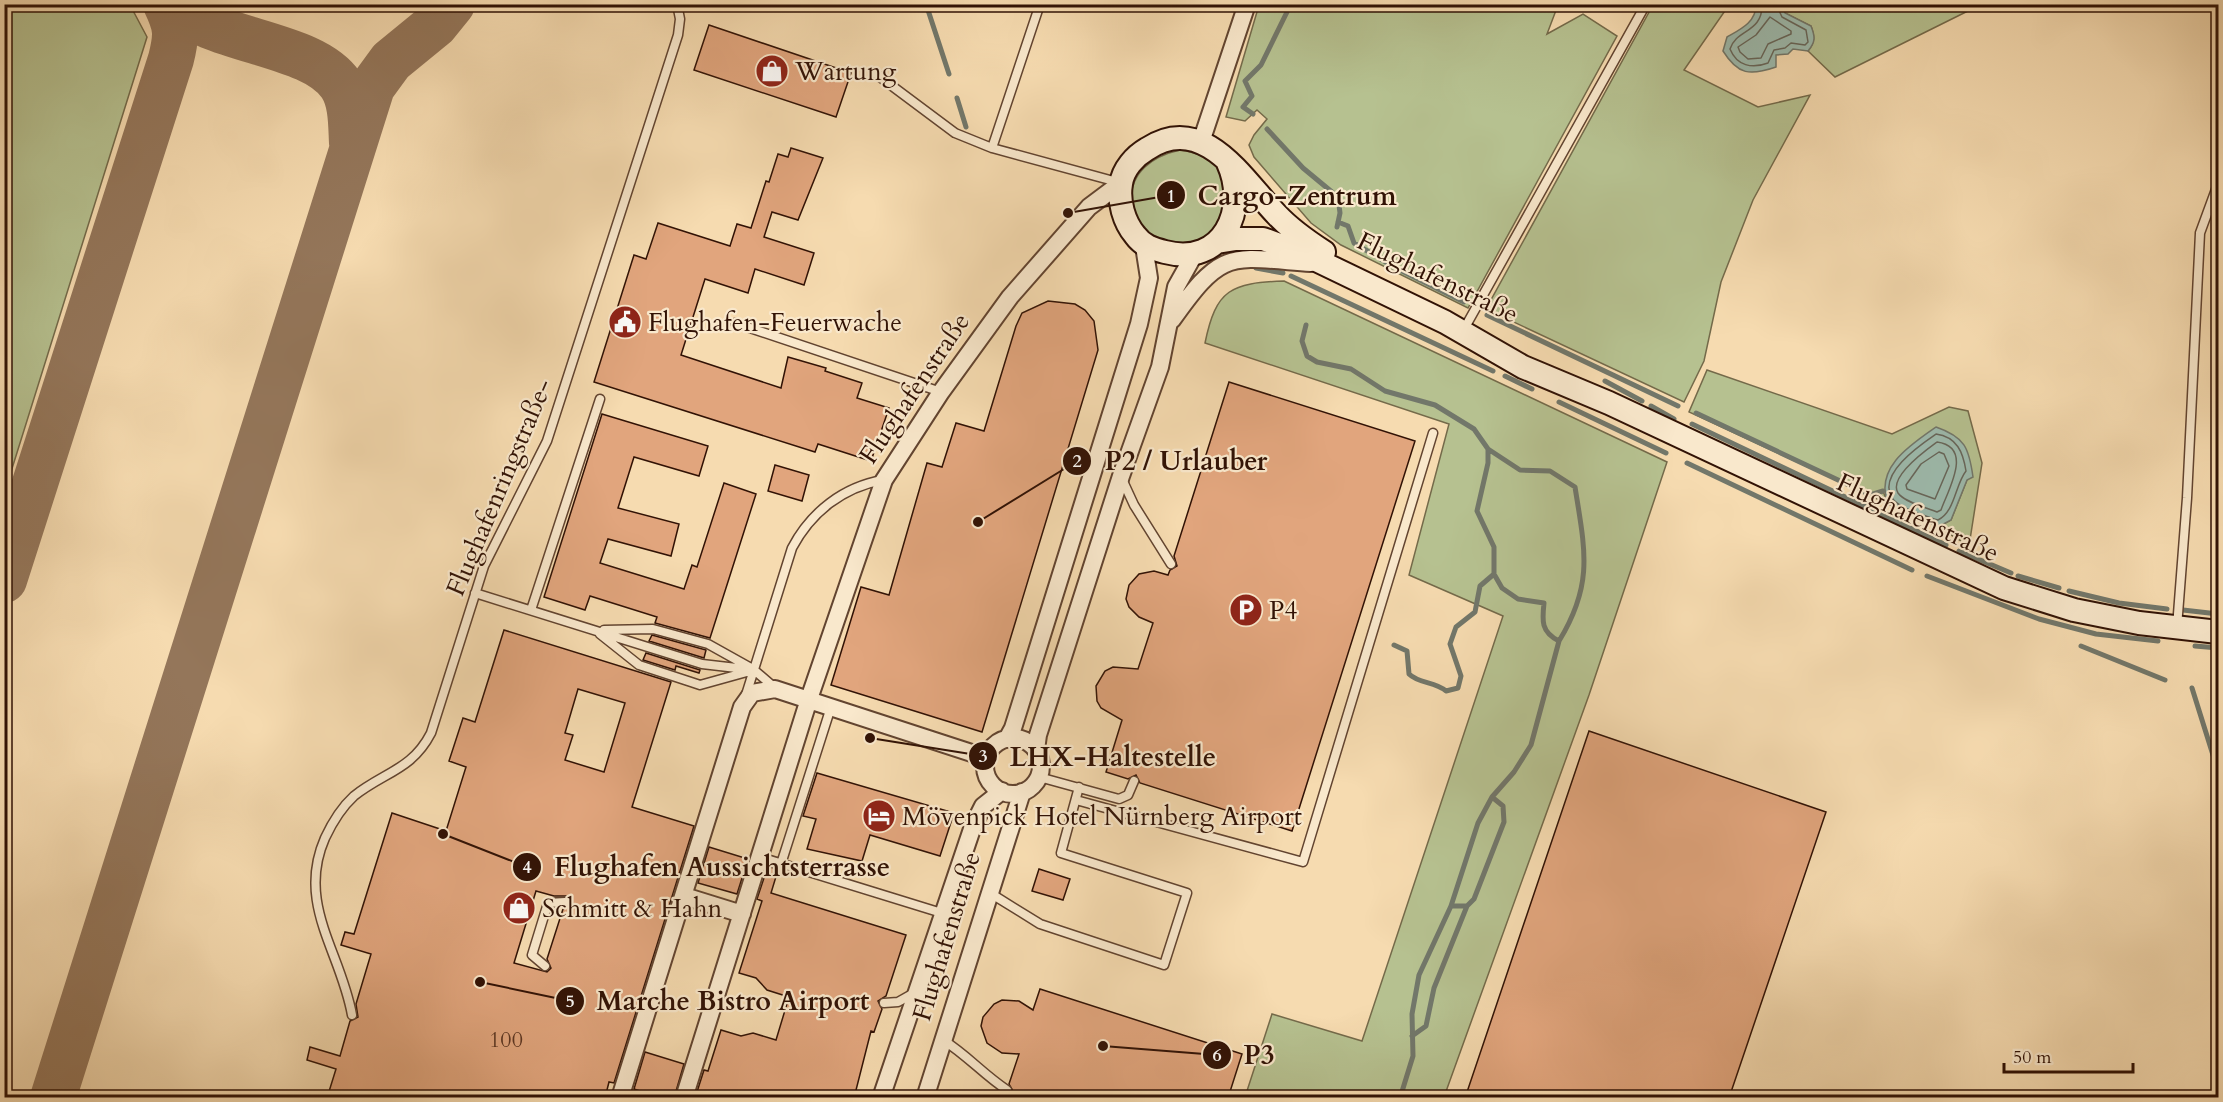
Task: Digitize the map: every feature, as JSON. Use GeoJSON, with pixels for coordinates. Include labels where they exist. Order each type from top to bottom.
{"type":"FeatureCollection","features":[{"type":"Feature","properties":{"kind":"main road","name":"Flughafenstraße"},"geometry":{"type":"LineString","coordinates":[[1121,183],[1135,158],[1154,144],[1173,139],[1201,142],[1216,150],[1280,218],[1306,241],[1347,264],[1468,322],[1549,365],[1609,403]]}},
{"type":"Feature","properties":{"kind":"main road"},"geometry":{"type":"LineString","coordinates":[[1217,242],[1231,224],[1236,207],[1236,181],[1228,163]]}},
{"type":"Feature","properties":{"kind":"main road"},"geometry":{"type":"LineString","coordinates":[[1121,183],[1125,219],[1144,246]]}},
{"type":"Feature","properties":{"kind":"main road","name":"Flughafenstraße"},"geometry":{"type":"LineString","coordinates":[[1144,246],[1173,254],[1195,253],[1217,242],[1236,238],[1263,239],[1324,264],[1456,328],[1523,367],[1609,403],[2004,588],[2074,610],[2218,632]]}},
{"type":"Feature","properties":{"kind":"street"},"geometry":{"type":"LineString","coordinates":[[1201,142],[1247,4]]}},
{"type":"Feature","properties":{"kind":"street","name":"Flughafenstraße"},"geometry":{"type":"LineString","coordinates":[[684,1098],[809,699],[884,480],[941,392],[1010,297],[1089,207],[1121,183]]}},
{"type":"Feature","properties":{"kind":"street"},"geometry":{"type":"LineString","coordinates":[[1007,739],[1013,728],[1139,324],[1149,278],[1144,246]]}},
{"type":"Feature","properties":{"kind":"street","name":"Flughafenstraße"},"geometry":{"type":"LineString","coordinates":[[1039,777],[1041,763],[1036,750],[1038,735],[1121,476],[1160,367],[1176,287],[1195,253]]}},
{"type":"Feature","properties":{"kind":"street","name":"Flughafenstraße"},"geometry":{"type":"LineString","coordinates":[[1168,326],[1207,275],[1229,260],[1249,257],[1324,264]]}},
{"type":"Feature","properties":{"kind":"street"},"geometry":{"type":"LineString","coordinates":[[620,1098],[742,707],[752,693],[775,689],[987,758]]}},
{"type":"Feature","properties":{"kind":"street"},"geometry":{"type":"LineString","coordinates":[[1036,750],[1023,740],[1007,739],[994,746],[987,758],[986,766],[990,781],[1002,791],[1022,792],[1029,789],[1039,777]]}},
{"type":"Feature","properties":{"kind":"street","name":"Flughafenstraße"},"geometry":{"type":"LineString","coordinates":[[881,1098],[973,826],[983,806],[1002,791]]}},
{"type":"Feature","properties":{"kind":"street","name":"Flughafenstraße"},"geometry":{"type":"LineString","coordinates":[[925,1098],[1022,792]]}},
{"type":"Feature","properties":{"kind":"street"},"geometry":{"type":"LineString","coordinates":[[684,896],[742,914]]}},
{"type":"Feature","properties":{"kind":"lane","name":"Flughafenringstraße-"},"geometry":{"type":"LineString","coordinates":[[352,1015],[349,995],[317,912],[314,885],[320,849],[329,829],[353,797],[407,764],[421,751],[431,733],[484,566],[547,441],[678,35],[680,19],[676,4]]}},
{"type":"Feature","properties":{"kind":"lane"},"geometry":{"type":"LineString","coordinates":[[992,148],[1040,4]]}},
{"type":"Feature","properties":{"kind":"lane"},"geometry":{"type":"LineString","coordinates":[[1468,322],[1646,4]]}},
{"type":"Feature","properties":{"kind":"lane"},"geometry":{"type":"LineString","coordinates":[[876,74],[955,133],[992,148],[1121,183]]}},
{"type":"Feature","properties":{"kind":"lane"},"geometry":{"type":"LineString","coordinates":[[2177,627],[2187,498],[2200,233],[2218,184]]}},
{"type":"Feature","properties":{"kind":"lane"},"geometry":{"type":"LineString","coordinates":[[735,323],[941,392]]}},
{"type":"Feature","properties":{"kind":"lane"},"geometry":{"type":"LineString","coordinates":[[531,610],[600,399]]}},
{"type":"Feature","properties":{"kind":"lane"},"geometry":{"type":"LineString","coordinates":[[1076,800],[1303,862],[1433,433]]}},
{"type":"Feature","properties":{"kind":"lane"},"geometry":{"type":"LineString","coordinates":[[1121,476],[1134,505],[1172,564]]}},
{"type":"Feature","properties":{"kind":"lane"},"geometry":{"type":"LineString","coordinates":[[742,707],[792,548],[803,528],[842,494],[864,483],[884,480]]}},
{"type":"Feature","properties":{"kind":"lane"},"geometry":{"type":"LineString","coordinates":[[475,593],[702,664],[754,670]]}},
{"type":"Feature","properties":{"kind":"lane"},"geometry":{"type":"LineString","coordinates":[[595,630],[654,628],[708,644],[754,670],[775,689]]}},
{"type":"Feature","properties":{"kind":"lane"},"geometry":{"type":"LineString","coordinates":[[595,630],[639,665],[700,685],[754,670]]}},
{"type":"Feature","properties":{"kind":"lane"},"geometry":{"type":"LineString","coordinates":[[781,864],[831,706]]}},
{"type":"Feature","properties":{"kind":"lane"},"geometry":{"type":"LineString","coordinates":[[1039,777],[1124,799],[1133,789],[1134,781]]}},
{"type":"Feature","properties":{"kind":"lane"},"geometry":{"type":"LineString","coordinates":[[990,893],[1040,924],[1164,965],[1187,893],[1061,853],[1079,787]]}},
{"type":"Feature","properties":{"kind":"lane"},"geometry":{"type":"LineString","coordinates":[[760,857],[945,914]]}},
{"type":"Feature","properties":{"kind":"lane"},"geometry":{"type":"LineString","coordinates":[[545,966],[532,955],[548,903],[565,902]]}},
{"type":"Feature","properties":{"kind":"lane"},"geometry":{"type":"LineString","coordinates":[[884,1003],[898,1002],[917,991]]}},
{"type":"Feature","properties":{"kind":"lane"},"geometry":{"type":"LineString","coordinates":[[943,1040],[963,1052],[987,1077],[1007,1090]]}},
{"type":"Feature","properties":{"kind":"green space"},"geometry":{"type":"Polygon","coordinates":[[[5,4],[130,5],[147,37],[5,491],[5,4]]]}},
{"type":"Feature","properties":{"kind":"green space"},"geometry":{"type":"Polygon","coordinates":[[[1259,5],[1558,5],[1547,34],[1583,14],[1617,36],[1468,308],[1341,245],[1311,223],[1254,157],[1249,145],[1267,119],[1257,110],[1245,121],[1226,117],[1259,5]]]}},
{"type":"Feature","properties":{"kind":"green space"},"geometry":{"type":"Polygon","coordinates":[[[1653,5],[1729,5],[1684,70],[1758,107],[1810,95],[1753,200],[1721,282],[1704,361],[1684,402],[1486,309],[1653,5]]]}},
{"type":"Feature","properties":{"kind":"green space"},"geometry":{"type":"Polygon","coordinates":[[[1781,5],[1980,5],[1835,77],[1808,51],[1814,39],[1811,26],[1785,13],[1781,5]]]}},
{"type":"Feature","properties":{"kind":"green space"},"geometry":{"type":"Polygon","coordinates":[[[1180,150],[1206,157],[1221,170],[1228,188],[1232,214],[1188,252],[1143,234],[1131,204],[1134,183],[1145,167],[1161,156],[1180,150]]]}},
{"type":"Feature","properties":{"kind":"green space"},"geometry":{"type":"Polygon","coordinates":[[[1284,281],[1667,462],[1589,695],[1444,1097],[1245,1097],[1272,1014],[1362,1041],[1503,616],[1409,575],[1449,424],[1205,343],[1215,311],[1229,292],[1251,284],[1284,281]]]}},
{"type":"Feature","properties":{"kind":"green space"},"geometry":{"type":"Polygon","coordinates":[[[1707,370],[1892,434],[1949,407],[1968,411],[1982,463],[1969,546],[1938,527],[1951,520],[1967,480],[1883,491],[1888,504],[1689,412],[1707,370]]]}},
{"type":"Feature","properties":{"kind":"water"},"geometry":{"type":"Polygon","coordinates":[[[1756,5],[1781,5],[1785,13],[1811,26],[1814,39],[1808,51],[1793,49],[1788,54],[1776,55],[1776,67],[1759,72],[1745,71],[1734,65],[1723,51],[1727,37],[1751,20],[1756,5]]]}},
{"type":"Feature","properties":{"kind":"water"},"geometry":{"type":"Polygon","coordinates":[[[1936,427],[1953,435],[1964,445],[1970,458],[1973,477],[1967,480],[1951,520],[1938,527],[1888,504],[1885,491],[1886,479],[1897,459],[1936,427]]]}},
{"type":"Feature","properties":{"kind":"building","name":"Wartung"},"geometry":{"type":"Polygon","coordinates":[[[709,25],[851,73],[836,117],[694,70],[709,25]]]}},
{"type":"Feature","properties":{"kind":"building"},"geometry":{"type":"Polygon","coordinates":[[[791,148],[823,158],[798,220],[772,212],[764,237],[814,253],[804,285],[755,269],[748,293],[705,279],[681,355],[781,388],[788,357],[826,368],[825,371],[862,383],[857,398],[889,408],[871,461],[818,444],[815,452],[594,382],[634,255],[646,259],[658,223],[730,246],[737,224],[751,228],[766,181],[769,182],[778,154],[788,157],[791,148]]]}},
{"type":"Feature","properties":{"kind":"building"},"geometry":{"type":"Polygon","coordinates":[[[1048,301],[1075,304],[1085,310],[1094,321],[1098,350],[982,732],[831,685],[861,587],[889,595],[927,463],[942,467],[956,423],[984,431],[1022,313],[1048,301]]]}},
{"type":"Feature","properties":{"kind":"building","name":"P4"},"geometry":{"type":"Polygon","coordinates":[[[1229,382],[1415,441],[1292,831],[1140,783],[1136,775],[1128,779],[1106,772],[1122,720],[1101,708],[1097,701],[1096,686],[1105,671],[1113,667],[1138,669],[1153,623],[1139,617],[1129,607],[1126,599],[1129,585],[1139,574],[1154,571],[1168,575],[1170,570],[1177,566],[1174,556],[1229,382]]]}},
{"type":"Feature","properties":{"kind":"building"},"geometry":{"type":"Polygon","coordinates":[[[602,414],[708,446],[699,476],[634,457],[618,508],[679,524],[671,556],[608,539],[600,563],[684,589],[692,565],[697,567],[724,483],[756,494],[710,638],[655,623],[657,617],[590,596],[585,610],[544,597],[602,414]]]}},
{"type":"Feature","properties":{"kind":"building"},"geometry":{"type":"Polygon","coordinates":[[[775,465],[809,475],[802,501],[768,491],[775,465]]]}},
{"type":"Feature","properties":{"kind":"building"},"geometry":{"type":"Polygon","coordinates":[[[504,630],[671,682],[632,807],[694,826],[614,1083],[609,1082],[605,1098],[327,1098],[336,1069],[307,1060],[310,1047],[340,1056],[350,1021],[358,1017],[356,1004],[371,954],[341,945],[345,932],[354,934],[392,813],[446,831],[466,767],[449,761],[463,718],[475,722],[504,630]],[[578,689],[565,733],[573,735],[565,760],[604,772],[625,703],[578,689]],[[536,891],[514,963],[547,972],[551,968],[547,959],[563,909],[569,907],[571,901],[567,896],[554,896],[536,891]]]}},
{"type":"Feature","properties":{"kind":"building"},"geometry":{"type":"Polygon","coordinates":[[[652,635],[706,650],[704,658],[649,641],[652,635]]]}},
{"type":"Feature","properties":{"kind":"building"},"geometry":{"type":"Polygon","coordinates":[[[646,653],[700,670],[699,673],[676,666],[675,670],[643,660],[646,653]]]}},
{"type":"Feature","properties":{"kind":"building"},"geometry":{"type":"Polygon","coordinates":[[[1589,731],[1826,812],[1729,1098],[1465,1098],[1589,731]]]}},
{"type":"Feature","properties":{"kind":"building","name":"Mövenpick Hotel Nürnberg Airport"},"geometry":{"type":"Polygon","coordinates":[[[817,773],[954,813],[940,856],[870,835],[862,861],[807,849],[816,819],[803,816],[817,773]]]}},
{"type":"Feature","properties":{"kind":"building"},"geometry":{"type":"Polygon","coordinates":[[[709,847],[748,859],[737,894],[698,883],[709,847]]]}},
{"type":"Feature","properties":{"kind":"building"},"geometry":{"type":"Polygon","coordinates":[[[768,866],[778,870],[771,893],[906,935],[886,996],[878,1001],[882,1009],[874,1032],[871,1031],[854,1098],[695,1098],[704,1070],[708,1071],[721,1030],[741,1036],[753,1033],[776,1040],[789,997],[767,990],[756,978],[739,973],[762,901],[757,899],[768,866]]]}},
{"type":"Feature","properties":{"kind":"building"},"geometry":{"type":"Polygon","coordinates":[[[1039,869],[1070,879],[1063,900],[1032,891],[1039,869]]]}},
{"type":"Feature","properties":{"kind":"building"},"geometry":{"type":"Polygon","coordinates":[[[1040,989],[1242,1054],[1228,1098],[1005,1098],[1013,1091],[1009,1084],[1019,1054],[1002,1053],[987,1043],[981,1026],[983,1017],[994,1004],[1002,1000],[1019,1001],[1033,1010],[1040,989]]]}},
{"type":"Feature","properties":{"kind":"building"},"geometry":{"type":"Polygon","coordinates":[[[645,1052],[684,1064],[674,1098],[661,1098],[634,1089],[645,1052]]]}},
{"type":"Feature","properties":{"kind":"waterway"},"geometry":{"type":"LineString","coordinates":[[926,4],[949,74]]}},
{"type":"Feature","properties":{"kind":"waterway"},"geometry":{"type":"LineString","coordinates":[[1253,114],[1243,107],[1252,96],[1245,81],[1261,65],[1287,12],[1287,4]]}},
{"type":"Feature","properties":{"kind":"waterway"},"geometry":{"type":"LineString","coordinates":[[957,98],[966,127]]}},
{"type":"Feature","properties":{"kind":"waterway"},"geometry":{"type":"LineString","coordinates":[[1267,129],[1303,168],[1338,197],[1340,213],[1337,227]]}},
{"type":"Feature","properties":{"kind":"waterway"},"geometry":{"type":"LineString","coordinates":[[1338,222],[1348,226],[1354,243],[1394,267],[1464,302]]}},
{"type":"Feature","properties":{"kind":"waterway"},"geometry":{"type":"LineString","coordinates":[[1256,268],[1283,273]]}},
{"type":"Feature","properties":{"kind":"waterway"},"geometry":{"type":"LineString","coordinates":[[1291,276],[1493,371]]}},
{"type":"Feature","properties":{"kind":"waterway"},"geometry":{"type":"LineString","coordinates":[[1487,315],[1678,406]]}},
{"type":"Feature","properties":{"kind":"waterway"},"geometry":{"type":"LineString","coordinates":[[1306,325],[1302,341],[1307,356],[1317,362],[1351,369],[1385,391],[1435,405],[1474,429],[1488,449],[1488,463],[1477,511],[1494,547],[1494,574],[1502,588],[1518,599],[1544,603],[1544,625],[1549,634],[1559,641],[1531,745],[1514,772],[1492,797],[1478,823],[1451,906],[1419,975],[1412,1014],[1413,1056],[1400,1098]]}},
{"type":"Feature","properties":{"kind":"waterway"},"geometry":{"type":"LineString","coordinates":[[1505,376],[1532,389]]}},
{"type":"Feature","properties":{"kind":"waterway"},"geometry":{"type":"LineString","coordinates":[[1605,381],[1642,401]]}},
{"type":"Feature","properties":{"kind":"waterway"},"geometry":{"type":"LineString","coordinates":[[1559,402],[1666,453]]}},
{"type":"Feature","properties":{"kind":"waterway"},"geometry":{"type":"LineString","coordinates":[[1651,406],[1674,419]]}},
{"type":"Feature","properties":{"kind":"waterway"},"geometry":{"type":"LineString","coordinates":[[1696,413],[1870,495],[1883,491]]}},
{"type":"Feature","properties":{"kind":"waterway"},"geometry":{"type":"LineString","coordinates":[[1692,424],[1946,545]]}},
{"type":"Feature","properties":{"kind":"waterway"},"geometry":{"type":"LineString","coordinates":[[1488,449],[1520,470],[1550,471],[1575,487],[1582,530],[1584,566],[1578,602],[1559,641]]}},
{"type":"Feature","properties":{"kind":"waterway"},"geometry":{"type":"LineString","coordinates":[[1687,463],[1912,570]]}},
{"type":"Feature","properties":{"kind":"waterway"},"geometry":{"type":"LineString","coordinates":[[1959,551],[2011,573]]}},
{"type":"Feature","properties":{"kind":"waterway"},"geometry":{"type":"LineString","coordinates":[[1394,645],[1407,651],[1409,674],[1413,677],[1446,691],[1458,688],[1461,676],[1450,644],[1456,627],[1475,612],[1480,586],[1494,574]]}},
{"type":"Feature","properties":{"kind":"waterway"},"geometry":{"type":"LineString","coordinates":[[1927,576],[2039,619],[2096,634],[2158,641]]}},
{"type":"Feature","properties":{"kind":"waterway"},"geometry":{"type":"LineString","coordinates":[[2018,576],[2059,588]]}},
{"type":"Feature","properties":{"kind":"waterway"},"geometry":{"type":"LineString","coordinates":[[2069,591],[2119,603],[2167,609]]}},
{"type":"Feature","properties":{"kind":"waterway"},"geometry":{"type":"LineString","coordinates":[[2183,610],[2218,614]]}},
{"type":"Feature","properties":{"kind":"waterway"},"geometry":{"type":"LineString","coordinates":[[2081,646],[2165,680]]}},
{"type":"Feature","properties":{"kind":"waterway"},"geometry":{"type":"LineString","coordinates":[[2195,646],[2218,648]]}},
{"type":"Feature","properties":{"kind":"waterway"},"geometry":{"type":"LineString","coordinates":[[2192,688],[2218,771]]}},
{"type":"Feature","properties":{"kind":"waterway"},"geometry":{"type":"LineString","coordinates":[[1451,906],[1467,906],[1474,899],[1504,822],[1503,806],[1492,797]]}},
{"type":"Feature","properties":{"kind":"waterway"},"geometry":{"type":"LineString","coordinates":[[1412,1036],[1426,1026],[1434,988],[1467,906]]}},
{"type":"Feature","properties":{"kind":"taxiway"},"geometry":{"type":"LineString","coordinates":[[4,580],[171,59],[175,31],[166,4]]}},
{"type":"Feature","properties":{"kind":"taxiway"},"geometry":{"type":"LineString","coordinates":[[172,4],[190,17],[212,27],[286,51],[327,71],[345,92],[350,113],[352,143]]}},
{"type":"Feature","properties":{"kind":"taxiway"},"geometry":{"type":"LineString","coordinates":[[53,1098],[372,87],[391,61],[435,25],[452,4]]}},
{"type":"Feature","properties":{"kind":"place","name":"Wartung"},"geometry":{"type":"Point","coordinates":[772,71]}},
{"type":"Feature","properties":{"kind":"place","name":"Cargo-Zentrum"},"geometry":{"type":"Point","coordinates":[1068,213]}},
{"type":"Feature","properties":{"kind":"place","name":"Flughafen-Feuerwache"},"geometry":{"type":"Point","coordinates":[625,322]}},
{"type":"Feature","properties":{"kind":"place","name":"P2 / Urlauber"},"geometry":{"type":"Point","coordinates":[978,522]}},
{"type":"Feature","properties":{"kind":"place","name":"P4"},"geometry":{"type":"Point","coordinates":[1246,610]}},
{"type":"Feature","properties":{"kind":"place","name":"LHX-Haltestelle"},"geometry":{"type":"Point","coordinates":[870,738]}},
{"type":"Feature","properties":{"kind":"place","name":"Mövenpick Hotel Nürnberg Airport"},"geometry":{"type":"Point","coordinates":[879,816]}},
{"type":"Feature","properties":{"kind":"place","name":"Flughafen Aussichtsterrasse"},"geometry":{"type":"Point","coordinates":[443,834]}},
{"type":"Feature","properties":{"kind":"place","name":"Schmitt & Hahn"},"geometry":{"type":"Point","coordinates":[519,908]}},
{"type":"Feature","properties":{"kind":"place","name":"Marche Bistro Airport"},"geometry":{"type":"Point","coordinates":[480,982]}},
{"type":"Feature","properties":{"kind":"place","name":"P3"},"geometry":{"type":"Point","coordinates":[1103,1046]}}]}
